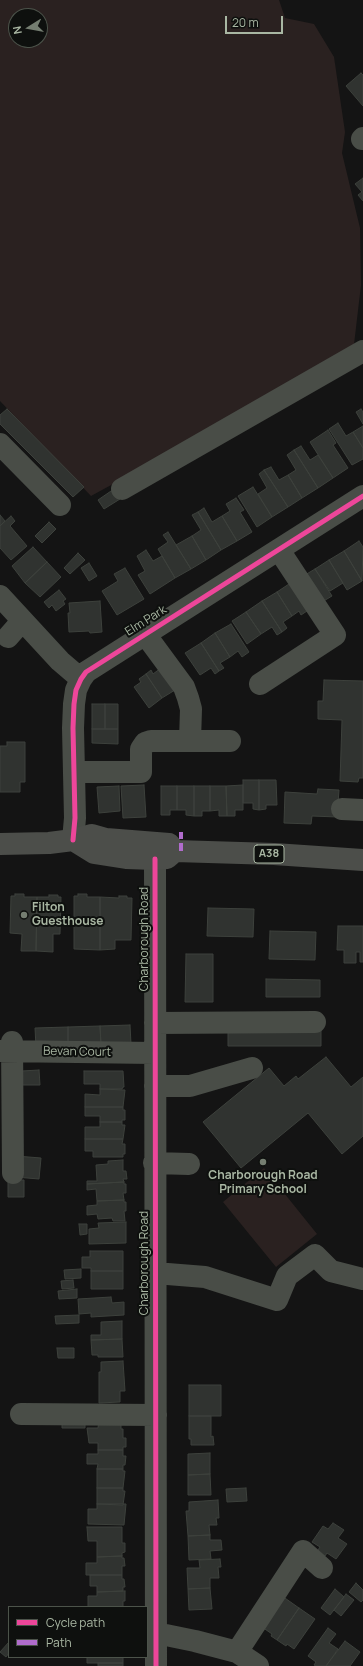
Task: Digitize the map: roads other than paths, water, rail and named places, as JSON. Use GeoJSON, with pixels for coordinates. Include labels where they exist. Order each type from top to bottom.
{"type":"FeatureCollection","features":[{"type":"Feature","properties":{"kind":"main road","name":"A38"},"geometry":{"type":"LineString","coordinates":[[0,844],[23,845],[73,840],[92,835],[106,840],[169,844],[175,851]]}},
{"type":"Feature","properties":{"kind":"main road","name":"A38"},"geometry":{"type":"LineString","coordinates":[[73,840],[94,853],[126,858],[167,858],[175,851],[274,854],[363,860]]}},
{"type":"Feature","properties":{"kind":"street"},"geometry":{"type":"LineString","coordinates":[[122,489],[363,350]]}},
{"type":"Feature","properties":{"kind":"street"},"geometry":{"type":"LineString","coordinates":[[0,444],[60,505]]}},
{"type":"Feature","properties":{"kind":"street","name":"Elm Park"},"geometry":{"type":"LineString","coordinates":[[73,840],[75,818],[74,772],[64,728],[74,704],[76,690],[86,672],[363,496]]}},
{"type":"Feature","properties":{"kind":"street"},"geometry":{"type":"LineString","coordinates":[[260,684],[335,635],[278,550]]}},
{"type":"Feature","properties":{"kind":"street"},"geometry":{"type":"LineString","coordinates":[[0,596],[15,628],[60,661],[81,679]]}},
{"type":"Feature","properties":{"kind":"street"},"geometry":{"type":"LineString","coordinates":[[144,634],[184,687],[188,698],[191,719],[190,741]]}},
{"type":"Feature","properties":{"kind":"street"},"geometry":{"type":"LineString","coordinates":[[74,772],[141,772],[141,749],[144,743],[151,741],[230,741]]}},
{"type":"Feature","properties":{"kind":"street","name":"Charborough Road"},"geometry":{"type":"LineString","coordinates":[[155,859],[154,1163],[156,1666]]}},
{"type":"Feature","properties":{"kind":"street"},"geometry":{"type":"LineString","coordinates":[[155,1023],[315,1022]]}},
{"type":"Feature","properties":{"kind":"street"},"geometry":{"type":"LineString","coordinates":[[8,1048],[13,1173]]}},
{"type":"Feature","properties":{"kind":"street","name":"Bevan Court"},"geometry":{"type":"LineString","coordinates":[[8,1048],[154,1053]]}},
{"type":"Feature","properties":{"kind":"street"},"geometry":{"type":"LineString","coordinates":[[155,1086],[190,1086],[252,1068]]}},
{"type":"Feature","properties":{"kind":"street"},"geometry":{"type":"LineString","coordinates":[[154,1163],[189,1164]]}},
{"type":"Feature","properties":{"kind":"street"},"geometry":{"type":"LineString","coordinates":[[155,1273],[205,1277],[277,1300],[287,1276],[315,1255],[331,1270],[363,1279]]}},
{"type":"Feature","properties":{"kind":"street"},"geometry":{"type":"LineString","coordinates":[[21,1414],[156,1415]]}},
{"type":"Feature","properties":{"kind":"street"},"geometry":{"type":"LineString","coordinates":[[237,1652],[303,1551],[322,1568]]}},
{"type":"Feature","properties":{"kind":"street"},"geometry":{"type":"LineString","coordinates":[[156,1633],[237,1652],[258,1666]]}},
{"type":"Feature","properties":{"kind":"place","name":"Filton Guesthouse"},"geometry":{"type":"Point","coordinates":[24,915]}},
{"type":"Feature","properties":{"kind":"place","name":"Charborough Road Primary School"},"geometry":{"type":"Point","coordinates":[263,1162]}}]}
